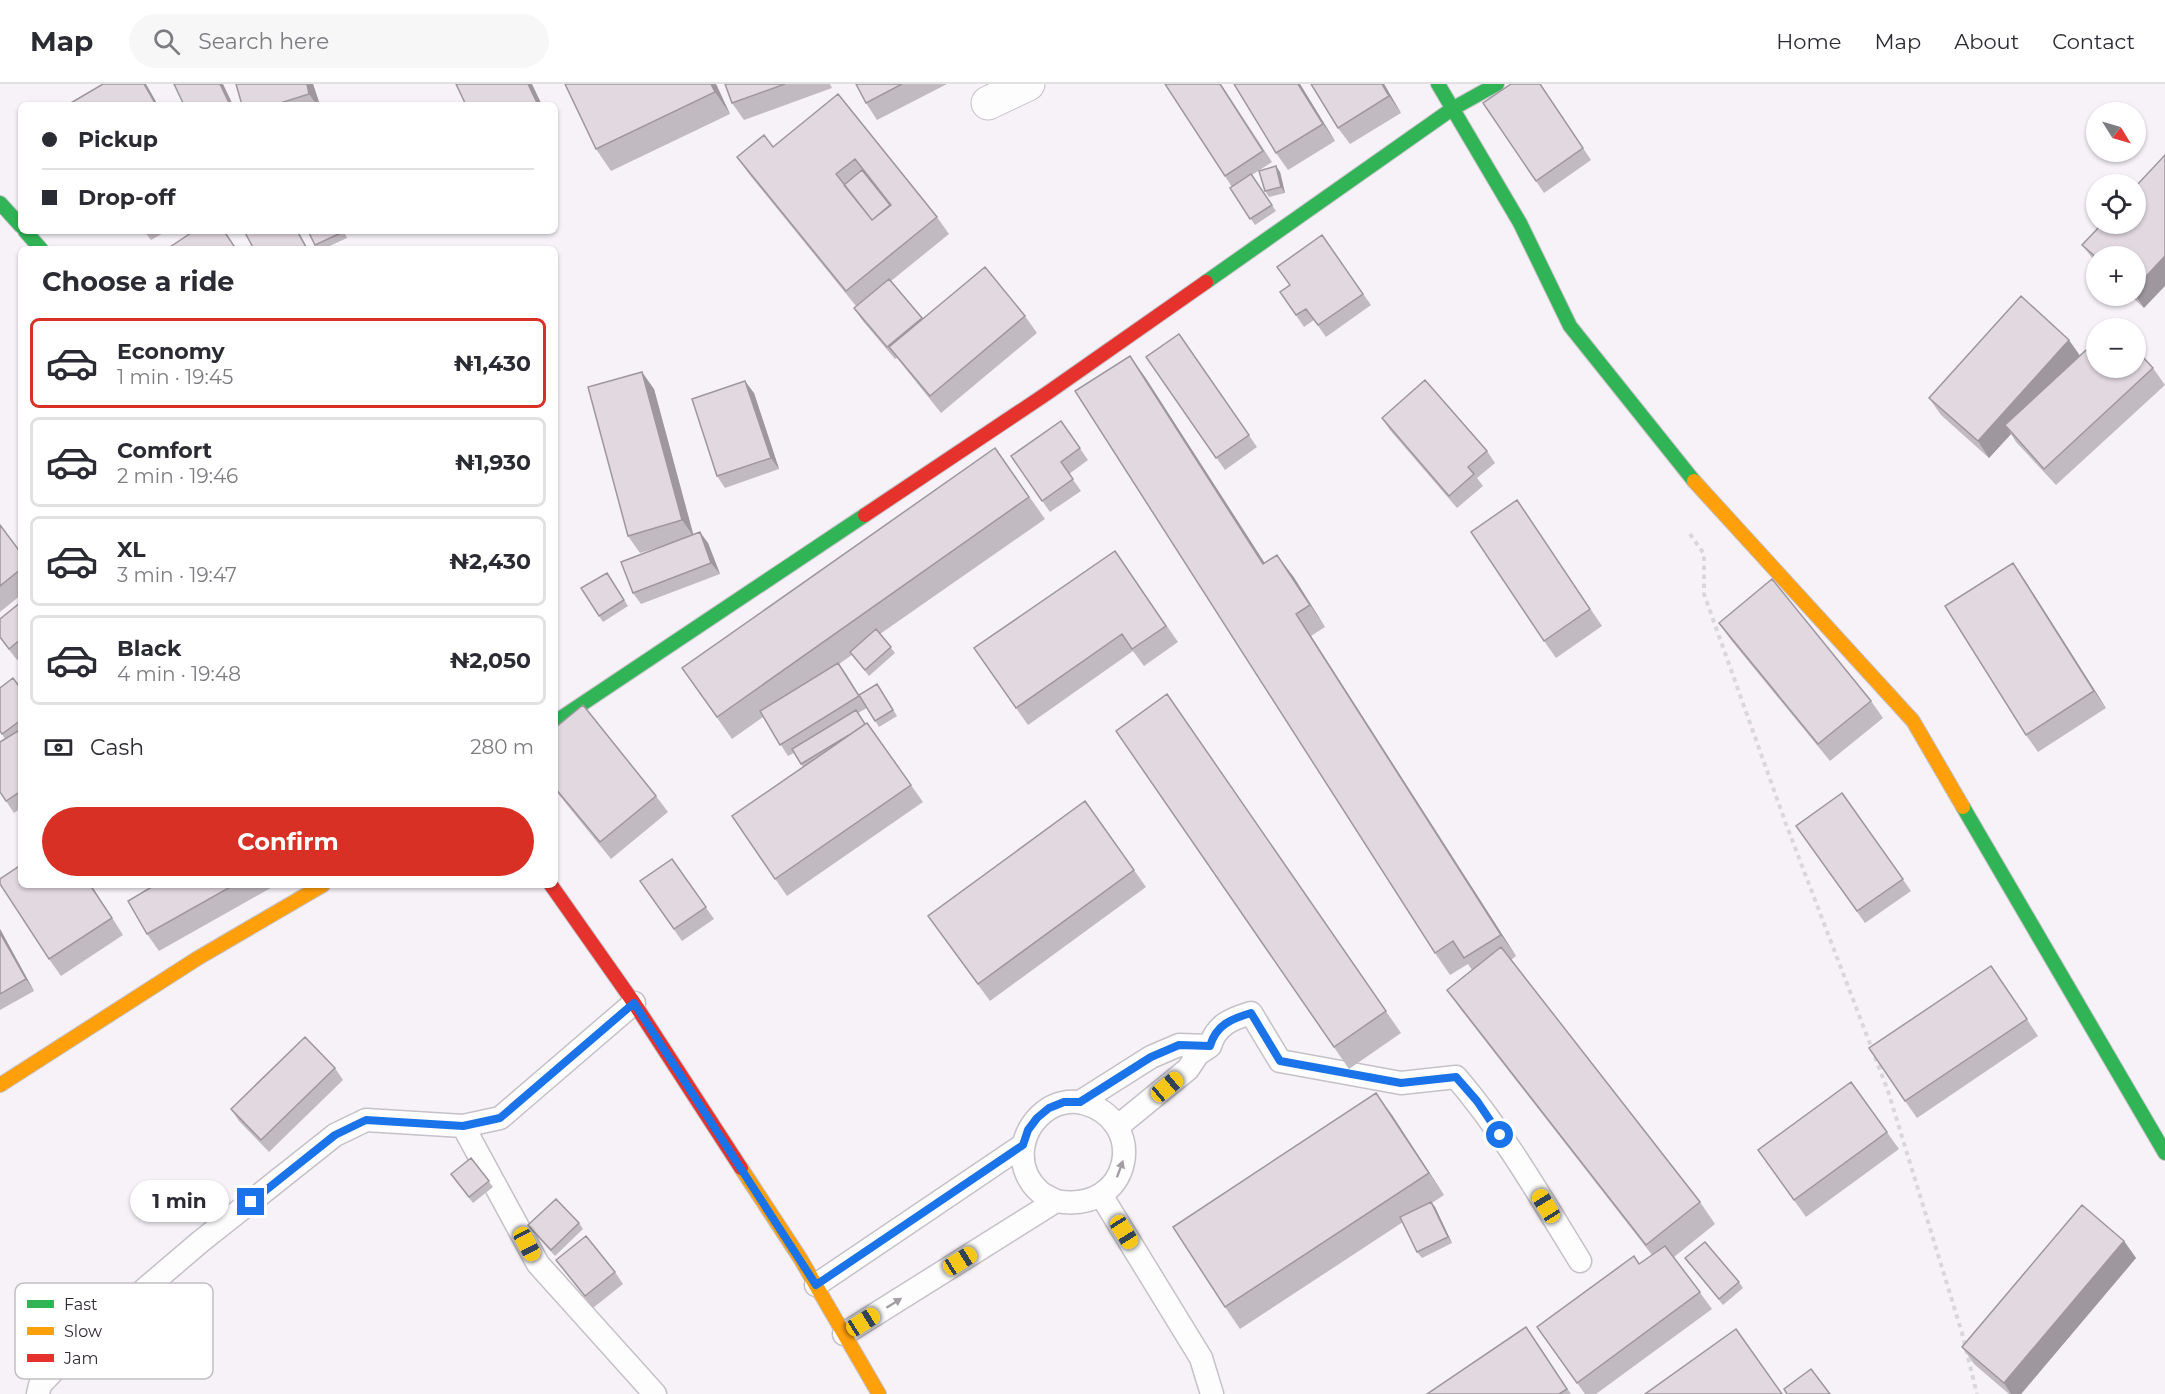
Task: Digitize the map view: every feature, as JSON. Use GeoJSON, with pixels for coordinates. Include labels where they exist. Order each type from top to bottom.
{"type":"FeatureCollection","features":[{"type":"Feature","properties":{"kind":"street"},"geometry":{"type":"LineString","coordinates":[[988,103],[1028,84]]}},
{"type":"Feature","properties":{"kind":"street"},"geometry":{"type":"LineString","coordinates":[[1438,84],[1520,223],[1570,326],[1687,473],[1913,721],[2165,1153]]}},
{"type":"Feature","properties":{"kind":"street"},"geometry":{"type":"LineString","coordinates":[[558,720],[1046,394],[1452,109],[1497,84]]}},
{"type":"Feature","properties":{"kind":"street"},"geometry":{"type":"LineString","coordinates":[[0,203],[18,223]]}},
{"type":"Feature","properties":{"kind":"street"},"geometry":{"type":"LineString","coordinates":[[28,234],[38,246]]}},
{"type":"Feature","properties":{"kind":"street"},"geometry":{"type":"LineString","coordinates":[[0,1085],[198,957],[318,888]]}},
{"type":"Feature","properties":{"kind":"street"},"geometry":{"type":"LineString","coordinates":[[553,888],[634,1003],[816,1285],[879,1394]]}},
{"type":"Feature","properties":{"kind":"lane"},"geometry":{"type":"LineString","coordinates":[[152,1283],[335,1135],[366,1120],[463,1126],[500,1118],[634,1003]]}},
{"type":"Feature","properties":{"kind":"lane"},"geometry":{"type":"LineString","coordinates":[[1117,1127],[1188,1069],[1198,1054],[1210,1046],[1214,1033],[1233,1018],[1251,1013],[1280,1061],[1401,1083],[1456,1077],[1477,1101],[1580,1261]]}},
{"type":"Feature","properties":{"kind":"lane"},"geometry":{"type":"LineString","coordinates":[[1080,1102],[1151,1057],[1179,1045],[1210,1046]]}},
{"type":"Feature","properties":{"kind":"lane"},"geometry":{"type":"LineString","coordinates":[[1064,1102],[1080,1102],[1095,1106],[1107,1114],[1117,1127],[1123,1141],[1124,1156],[1113,1185],[1101,1195],[1087,1202],[1072,1204],[1056,1201],[1041,1192],[1030,1179],[1023,1162],[1023,1145],[1028,1130],[1049,1108],[1064,1102]]}},
{"type":"Feature","properties":{"kind":"lane"},"geometry":{"type":"LineString","coordinates":[[463,1126],[538,1264],[655,1394]]}},
{"type":"Feature","properties":{"kind":"lane"},"geometry":{"type":"LineString","coordinates":[[816,1285],[1023,1145]]}},
{"type":"Feature","properties":{"kind":"lane"},"geometry":{"type":"LineString","coordinates":[[1101,1195],[1201,1358],[1212,1394]]}},
{"type":"Feature","properties":{"kind":"lane"},"geometry":{"type":"LineString","coordinates":[[844,1334],[1056,1201]]}},
{"type":"Feature","properties":{"kind":"lane"},"geometry":{"type":"LineString","coordinates":[[38,1394],[40,1385],[46,1379]]}},
{"type":"Feature","properties":{"kind":"path"},"geometry":{"type":"LineString","coordinates":[[1688,530],[1704,554],[1704,594],[1786,824],[1888,1091],[1962,1333],[1977,1394]]}},
{"type":"Feature","properties":{"kind":"building"},"geometry":{"type":"Polygon","coordinates":[[[103,84],[144,84],[154,102],[72,102],[103,84]]]}},
{"type":"Feature","properties":{"kind":"building"},"geometry":{"type":"Polygon","coordinates":[[[174,84],[220,84],[229,102],[183,102],[174,84]]]}},
{"type":"Feature","properties":{"kind":"building"},"geometry":{"type":"Polygon","coordinates":[[[236,84],[307,84],[309,94],[284,102],[241,102],[236,84]]]}},
{"type":"Feature","properties":{"kind":"building"},"geometry":{"type":"Polygon","coordinates":[[[456,84],[528,84],[537,102],[465,102],[456,84]]]}},
{"type":"Feature","properties":{"kind":"building"},"geometry":{"type":"Polygon","coordinates":[[[565,84],[711,84],[715,92],[596,149],[565,84]]]}},
{"type":"Feature","properties":{"kind":"building"},"geometry":{"type":"Polygon","coordinates":[[[725,84],[785,84],[732,103],[725,84]]]}},
{"type":"Feature","properties":{"kind":"building"},"geometry":{"type":"Polygon","coordinates":[[[856,84],[902,84],[866,103],[856,84]]]}},
{"type":"Feature","properties":{"kind":"building"},"geometry":{"type":"Polygon","coordinates":[[[1165,84],[1220,84],[1263,151],[1225,176],[1165,84]]]}},
{"type":"Feature","properties":{"kind":"building"},"geometry":{"type":"Polygon","coordinates":[[[1234,84],[1298,84],[1323,124],[1276,153],[1234,84]]]}},
{"type":"Feature","properties":{"kind":"building"},"geometry":{"type":"Polygon","coordinates":[[[1311,84],[1382,84],[1389,96],[1338,128],[1311,84]]]}},
{"type":"Feature","properties":{"kind":"building"},"geometry":{"type":"Polygon","coordinates":[[[1511,84],[1540,84],[1583,148],[1536,181],[1483,103],[1511,84]]]}},
{"type":"Feature","properties":{"kind":"building"},"geometry":{"type":"Polygon","coordinates":[[[838,94],[937,217],[846,291],[737,157],[764,135],[773,147],[838,94]],[[855,159],[836,174],[872,220],[891,205],[855,159]]]}},
{"type":"Feature","properties":{"kind":"building"},"geometry":{"type":"Polygon","coordinates":[[[2165,155],[2165,256],[2146,276],[2146,246],[2086,246],[2086,248],[2082,245],[2092,234],[2146,234],[2146,175],[2165,155]]]}},
{"type":"Feature","properties":{"kind":"building"},"geometry":{"type":"Polygon","coordinates":[[[1276,166],[1281,187],[1265,191],[1259,171],[1276,166]]]}},
{"type":"Feature","properties":{"kind":"building"},"geometry":{"type":"Polygon","coordinates":[[[862,170],[890,205],[872,220],[844,185],[862,170]]]}},
{"type":"Feature","properties":{"kind":"building"},"geometry":{"type":"Polygon","coordinates":[[[1251,174],[1272,205],[1250,219],[1230,188],[1251,174]]]}},
{"type":"Feature","properties":{"kind":"building"},"geometry":{"type":"Polygon","coordinates":[[[190,234],[226,234],[234,246],[172,246],[190,234]]]}},
{"type":"Feature","properties":{"kind":"building"},"geometry":{"type":"Polygon","coordinates":[[[246,234],[299,234],[305,246],[252,246],[246,234]]]}},
{"type":"Feature","properties":{"kind":"building"},"geometry":{"type":"Polygon","coordinates":[[[310,234],[339,234],[315,245],[310,234]]]}},
{"type":"Feature","properties":{"kind":"building"},"geometry":{"type":"Polygon","coordinates":[[[1322,235],[1363,294],[1318,325],[1306,309],[1296,315],[1280,292],[1290,285],[1277,267],[1322,235]]]}},
{"type":"Feature","properties":{"kind":"building"},"geometry":{"type":"Polygon","coordinates":[[[985,267],[1025,316],[930,396],[889,347],[985,267]]]}},
{"type":"Feature","properties":{"kind":"building"},"geometry":{"type":"Polygon","coordinates":[[[889,279],[922,318],[887,347],[854,308],[889,279]]]}},
{"type":"Feature","properties":{"kind":"building"},"geometry":{"type":"Polygon","coordinates":[[[2021,296],[2069,340],[1978,441],[1929,398],[2021,296]]]}},
{"type":"Feature","properties":{"kind":"building"},"geometry":{"type":"Polygon","coordinates":[[[1179,334],[1249,435],[1216,458],[1146,357],[1179,334]]]}},
{"type":"Feature","properties":{"kind":"building"},"geometry":{"type":"Polygon","coordinates":[[[2086,350],[2086,378],[2142,378],[2044,469],[2005,425],[2086,350]]]}},
{"type":"Feature","properties":{"kind":"building"},"geometry":{"type":"Polygon","coordinates":[[[1130,356],[1263,564],[1277,555],[1310,605],[1296,614],[1501,935],[1464,958],[1453,941],[1435,953],[1075,391],[1130,356]]]}},
{"type":"Feature","properties":{"kind":"building"},"geometry":{"type":"Polygon","coordinates":[[[2146,361],[2153,368],[2146,374],[2146,361]]]}},
{"type":"Feature","properties":{"kind":"building"},"geometry":{"type":"Polygon","coordinates":[[[642,372],[682,520],[628,536],[588,387],[642,372]]]}},
{"type":"Feature","properties":{"kind":"building"},"geometry":{"type":"Polygon","coordinates":[[[1425,380],[1487,451],[1468,467],[1474,474],[1449,496],[1382,418],[1425,380]]]}},
{"type":"Feature","properties":{"kind":"building"},"geometry":{"type":"Polygon","coordinates":[[[745,381],[771,458],[717,476],[692,399],[745,381]]]}},
{"type":"Feature","properties":{"kind":"building"},"geometry":{"type":"Polygon","coordinates":[[[1061,421],[1080,448],[1061,462],[1073,479],[1042,501],[1011,456],[1061,421]]]}},
{"type":"Feature","properties":{"kind":"building"},"geometry":{"type":"Polygon","coordinates":[[[995,448],[1029,497],[717,717],[682,668],[995,448]]]}},
{"type":"Feature","properties":{"kind":"building"},"geometry":{"type":"Polygon","coordinates":[[[1517,500],[1590,609],[1544,641],[1471,532],[1517,500]]]}},
{"type":"Feature","properties":{"kind":"building"},"geometry":{"type":"Polygon","coordinates":[[[0,525],[18,549],[18,571],[0,586],[0,525]]]}},
{"type":"Feature","properties":{"kind":"building"},"geometry":{"type":"Polygon","coordinates":[[[700,532],[711,563],[633,593],[621,562],[700,532]]]}},
{"type":"Feature","properties":{"kind":"building"},"geometry":{"type":"Polygon","coordinates":[[[1115,551],[1166,626],[1132,649],[1122,634],[1016,708],[974,648],[1115,551]]]}},
{"type":"Feature","properties":{"kind":"building"},"geometry":{"type":"Polygon","coordinates":[[[2013,563],[2094,691],[2026,735],[1945,606],[2013,563]]]}},
{"type":"Feature","properties":{"kind":"building"},"geometry":{"type":"Polygon","coordinates":[[[607,573],[624,600],[599,616],[581,588],[607,573]]]}},
{"type":"Feature","properties":{"kind":"building"},"geometry":{"type":"Polygon","coordinates":[[[1772,579],[1871,701],[1818,744],[1719,623],[1772,579]]]}},
{"type":"Feature","properties":{"kind":"building"},"geometry":{"type":"Polygon","coordinates":[[[18,604],[18,642],[9,649],[0,637],[0,619],[18,604]]]}},
{"type":"Feature","properties":{"kind":"building"},"geometry":{"type":"Polygon","coordinates":[[[876,629],[891,647],[865,670],[850,652],[876,629]]]}},
{"type":"Feature","properties":{"kind":"building"},"geometry":{"type":"Polygon","coordinates":[[[838,663],[859,696],[780,745],[760,711],[838,663]]]}},
{"type":"Feature","properties":{"kind":"building"},"geometry":{"type":"Polygon","coordinates":[[[13,678],[18,685],[18,722],[2,734],[0,731],[0,688],[13,678]]]}},
{"type":"Feature","properties":{"kind":"building"},"geometry":{"type":"Polygon","coordinates":[[[877,684],[893,710],[875,721],[859,695],[877,684]]]}},
{"type":"Feature","properties":{"kind":"building"},"geometry":{"type":"Polygon","coordinates":[[[1167,694],[1386,1011],[1334,1047],[1116,731],[1167,694]]]}},
{"type":"Feature","properties":{"kind":"building"},"geometry":{"type":"Polygon","coordinates":[[[583,705],[656,796],[600,842],[558,792],[558,726],[583,705]]]}},
{"type":"Feature","properties":{"kind":"building"},"geometry":{"type":"Polygon","coordinates":[[[856,710],[865,724],[801,764],[792,749],[856,710]]]}},
{"type":"Feature","properties":{"kind":"building"},"geometry":{"type":"Polygon","coordinates":[[[867,723],[911,785],[775,879],[732,816],[867,723]]]}},
{"type":"Feature","properties":{"kind":"building"},"geometry":{"type":"Polygon","coordinates":[[[18,731],[18,793],[6,801],[0,792],[0,742],[18,731]]]}},
{"type":"Feature","properties":{"kind":"building"},"geometry":{"type":"Polygon","coordinates":[[[1842,793],[1903,879],[1857,911],[1796,826],[1842,793]]]}},
{"type":"Feature","properties":{"kind":"building"},"geometry":{"type":"Polygon","coordinates":[[[1085,801],[1134,870],[978,984],[928,916],[1085,801]]]}},
{"type":"Feature","properties":{"kind":"building"},"geometry":{"type":"Polygon","coordinates":[[[672,859],[706,907],[674,929],[640,881],[672,859]]]}},
{"type":"Feature","properties":{"kind":"building"},"geometry":{"type":"Polygon","coordinates":[[[18,867],[18,888],[92,888],[112,918],[49,959],[0,884],[0,879],[18,867]]]}},
{"type":"Feature","properties":{"kind":"building"},"geometry":{"type":"Polygon","coordinates":[[[150,888],[229,888],[147,934],[128,901],[150,888]]]}},
{"type":"Feature","properties":{"kind":"building"},"geometry":{"type":"Polygon","coordinates":[[[0,933],[26,979],[0,994],[0,933]]]}},
{"type":"Feature","properties":{"kind":"building"},"geometry":{"type":"Polygon","coordinates":[[[1501,947],[1700,1202],[1646,1245],[1447,990],[1501,947]]]}},
{"type":"Feature","properties":{"kind":"building"},"geometry":{"type":"Polygon","coordinates":[[[1991,966],[2027,1019],[1905,1101],[1869,1048],[1991,966]]]}},
{"type":"Feature","properties":{"kind":"building"},"geometry":{"type":"Polygon","coordinates":[[[305,1037],[335,1068],[261,1140],[231,1109],[305,1037]]]}},
{"type":"Feature","properties":{"kind":"building"},"geometry":{"type":"Polygon","coordinates":[[[1851,1082],[1887,1132],[1794,1200],[1758,1150],[1851,1082]]]}},
{"type":"Feature","properties":{"kind":"building"},"geometry":{"type":"Polygon","coordinates":[[[1376,1093],[1429,1173],[1225,1307],[1173,1227],[1376,1093]]]}},
{"type":"Feature","properties":{"kind":"building"},"geometry":{"type":"Polygon","coordinates":[[[471,1158],[489,1181],[469,1197],[451,1174],[471,1158]]]}},
{"type":"Feature","properties":{"kind":"building"},"geometry":{"type":"Polygon","coordinates":[[[556,1199],[579,1223],[551,1250],[528,1225],[556,1199]]]}},
{"type":"Feature","properties":{"kind":"building"},"geometry":{"type":"Polygon","coordinates":[[[1431,1202],[1448,1237],[1417,1252],[1400,1217],[1431,1202]]]}},
{"type":"Feature","properties":{"kind":"building"},"geometry":{"type":"Polygon","coordinates":[[[2082,1205],[2124,1241],[2004,1383],[1962,1347],[2082,1205]]]}},
{"type":"Feature","properties":{"kind":"building"},"geometry":{"type":"Polygon","coordinates":[[[586,1236],[615,1272],[585,1296],[556,1260],[586,1236]]]}},
{"type":"Feature","properties":{"kind":"building"},"geometry":{"type":"Polygon","coordinates":[[[1705,1242],[1739,1282],[1719,1299],[1685,1258],[1705,1242]]]}},
{"type":"Feature","properties":{"kind":"building"},"geometry":{"type":"Polygon","coordinates":[[[1665,1246],[1700,1292],[1577,1383],[1537,1327],[1634,1256],[1639,1264],[1665,1246]]]}},
{"type":"Feature","properties":{"kind":"building"},"geometry":{"type":"Polygon","coordinates":[[[1526,1327],[1567,1389],[1559,1394],[1427,1394],[1526,1327]]]}},
{"type":"Feature","properties":{"kind":"building"},"geometry":{"type":"Polygon","coordinates":[[[1736,1329],[1782,1394],[1645,1394],[1736,1329]]]}},
{"type":"Feature","properties":{"kind":"building"},"geometry":{"type":"Polygon","coordinates":[[[1811,1369],[1830,1394],[1787,1394],[1784,1389],[1811,1369]]]}},
{"type":"Feature","properties":{"kind":"traffic: fast"},"geometry":{"type":"LineString","coordinates":[[1438,84],[1520,223],[1570,326],[1694,481]]}},
{"type":"Feature","properties":{"kind":"traffic: fast"},"geometry":{"type":"LineString","coordinates":[[1206,282],[1452,109],[1497,84]]}},
{"type":"Feature","properties":{"kind":"traffic: fast"},"geometry":{"type":"LineString","coordinates":[[0,203],[18,223]]}},
{"type":"Feature","properties":{"kind":"traffic: fast"},"geometry":{"type":"LineString","coordinates":[[28,234],[38,246]]}},
{"type":"Feature","properties":{"kind":"traffic: fast"},"geometry":{"type":"LineString","coordinates":[[558,720],[865,515]]}},
{"type":"Feature","properties":{"kind":"traffic: fast"},"geometry":{"type":"LineString","coordinates":[[1963,807],[2165,1153]]}},
{"type":"Feature","properties":{"kind":"traffic: slow"},"geometry":{"type":"LineString","coordinates":[[1694,481],[1913,721],[1963,807]]}},
{"type":"Feature","properties":{"kind":"traffic: slow"},"geometry":{"type":"LineString","coordinates":[[0,1085],[198,958],[318,888]]}},
{"type":"Feature","properties":{"kind":"traffic: slow"},"geometry":{"type":"LineString","coordinates":[[741,1168],[800,1258],[879,1394]]}},
{"type":"Feature","properties":{"kind":"traffic: jam"},"geometry":{"type":"LineString","coordinates":[[865,515],[1046,394],[1206,282]]}},
{"type":"Feature","properties":{"kind":"traffic: jam"},"geometry":{"type":"LineString","coordinates":[[553,888],[634,1003],[741,1168]]}},
{"type":"Feature","properties":{"kind":"route"},"geometry":{"type":"LineString","coordinates":[[251,1202],[335,1135],[366,1120],[463,1126],[500,1118],[634,1003],[816,1285],[1023,1145],[1028,1130],[1049,1108],[1064,1102],[1080,1102],[1151,1057],[1179,1045],[1210,1046],[1214,1033],[1233,1018],[1251,1013],[1280,1061],[1401,1083],[1456,1077],[1477,1101],[1500,1135]]}}]}
